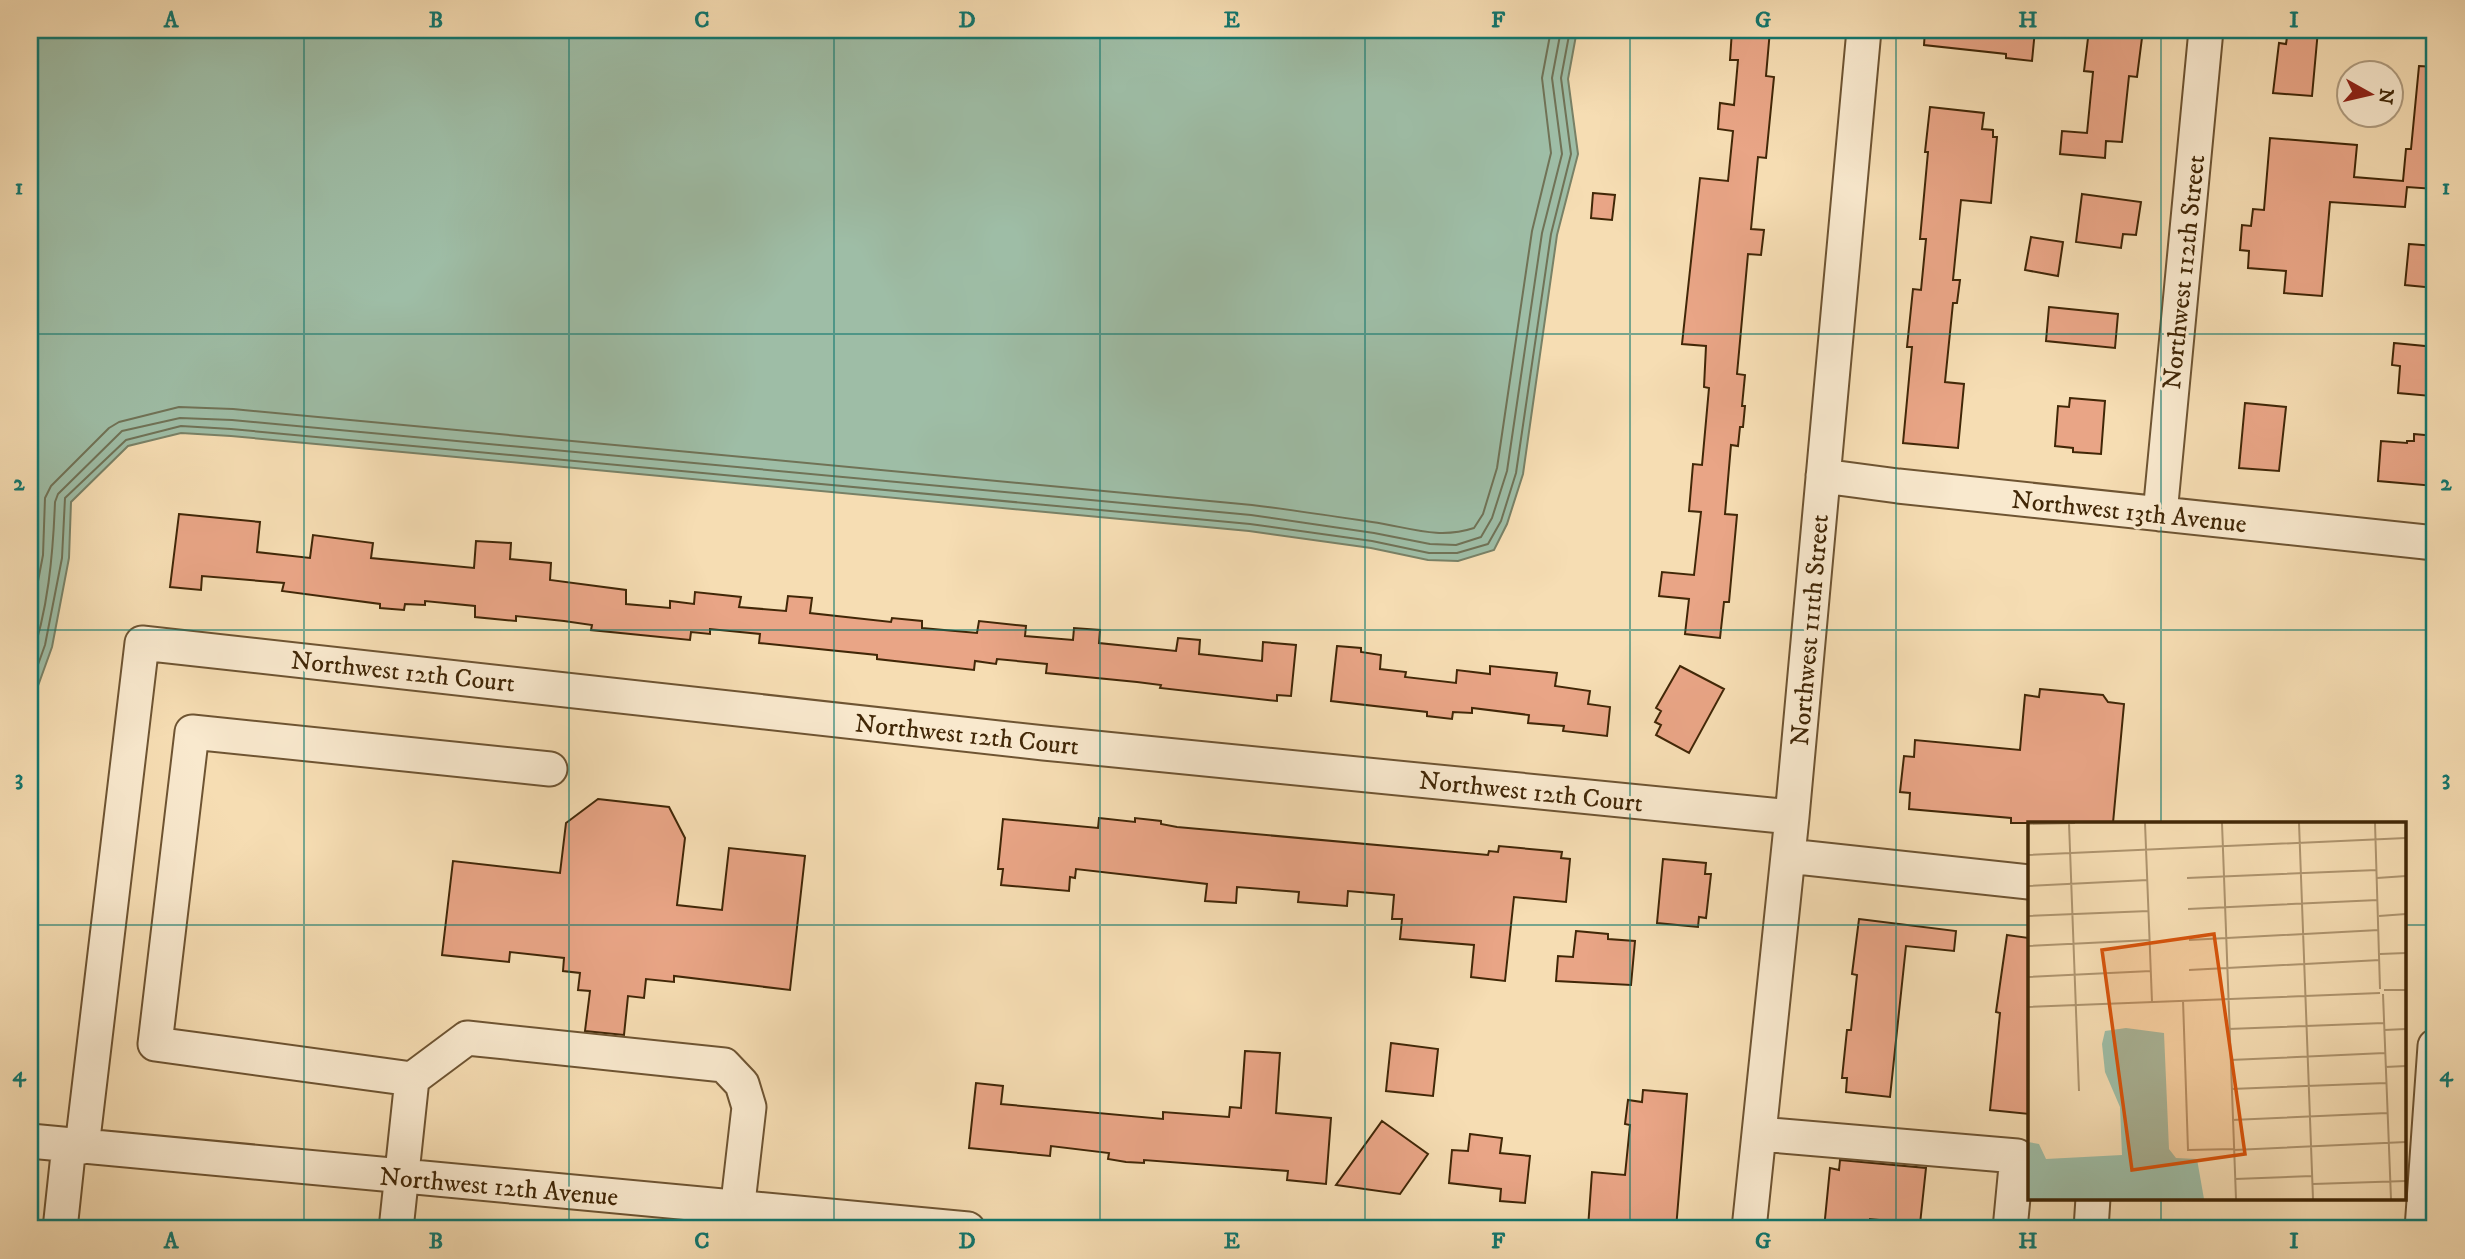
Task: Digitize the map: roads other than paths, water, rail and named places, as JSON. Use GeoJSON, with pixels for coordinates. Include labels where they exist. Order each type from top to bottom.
{"type":"FeatureCollection","features":[{"type":"Feature","properties":{"kind":"street","name":"Northwest 111th Street"},"geometry":{"type":"LineString","coordinates":[[1749,1229],[1792,817],[1864,30]]}},
{"type":"Feature","properties":{"kind":"street","name":"Northwest 112th Street"},"geometry":{"type":"LineString","coordinates":[[2160,514],[2206,30]]}},
{"type":"Feature","properties":{"kind":"street","name":"Northwest 13th Avenue"},"geometry":{"type":"LineString","coordinates":[[1823,475],[1898,486],[2435,543]]}},
{"type":"Feature","properties":{"kind":"street","name":"Northwest 12th Court"},"geometry":{"type":"LineString","coordinates":[[75,1146],[142,643],[1044,743],[1792,817]]}},
{"type":"Feature","properties":{"kind":"street"},"geometry":{"type":"LineString","coordinates":[[550,769],[192,732],[155,1044],[412,1079],[467,1038],[724,1065],[742,1084],[749,1107],[736,1219]]}},
{"type":"Feature","properties":{"kind":"street"},"geometry":{"type":"LineString","coordinates":[[1788,856],[2028,881]]}},
{"type":"Feature","properties":{"kind":"street"},"geometry":{"type":"LineString","coordinates":[[2422,1229],[2435,1046]]}},
{"type":"Feature","properties":{"kind":"street"},"geometry":{"type":"LineString","coordinates":[[396,1229],[412,1079]]}},
{"type":"Feature","properties":{"kind":"street"},"geometry":{"type":"LineString","coordinates":[[1759,1134],[2017,1156],[2010,1229]]}},
{"type":"Feature","properties":{"kind":"street","name":"Northwest 12th Avenue"},"geometry":{"type":"LineString","coordinates":[[30,1142],[401,1177],[736,1219],[968,1229]]}},
{"type":"Feature","properties":{"kind":"street"},"geometry":{"type":"LineString","coordinates":[[60,1229],[75,1146]]}},
{"type":"Feature","properties":{"kind":"street"},"geometry":{"type":"LineString","coordinates":[[2091,1229],[2093,1200]]}},
{"type":"Feature","properties":{"kind":"water"},"geometry":{"type":"Polygon","coordinates":[[[30,30],[1577,30],[1568,79],[1578,154],[1557,235],[1523,474],[1507,524],[1494,550],[1458,561],[1428,560],[1371,548],[1249,531],[181,433],[128,446],[71,502],[69,558],[52,647],[30,708],[30,30]]]}}]}
